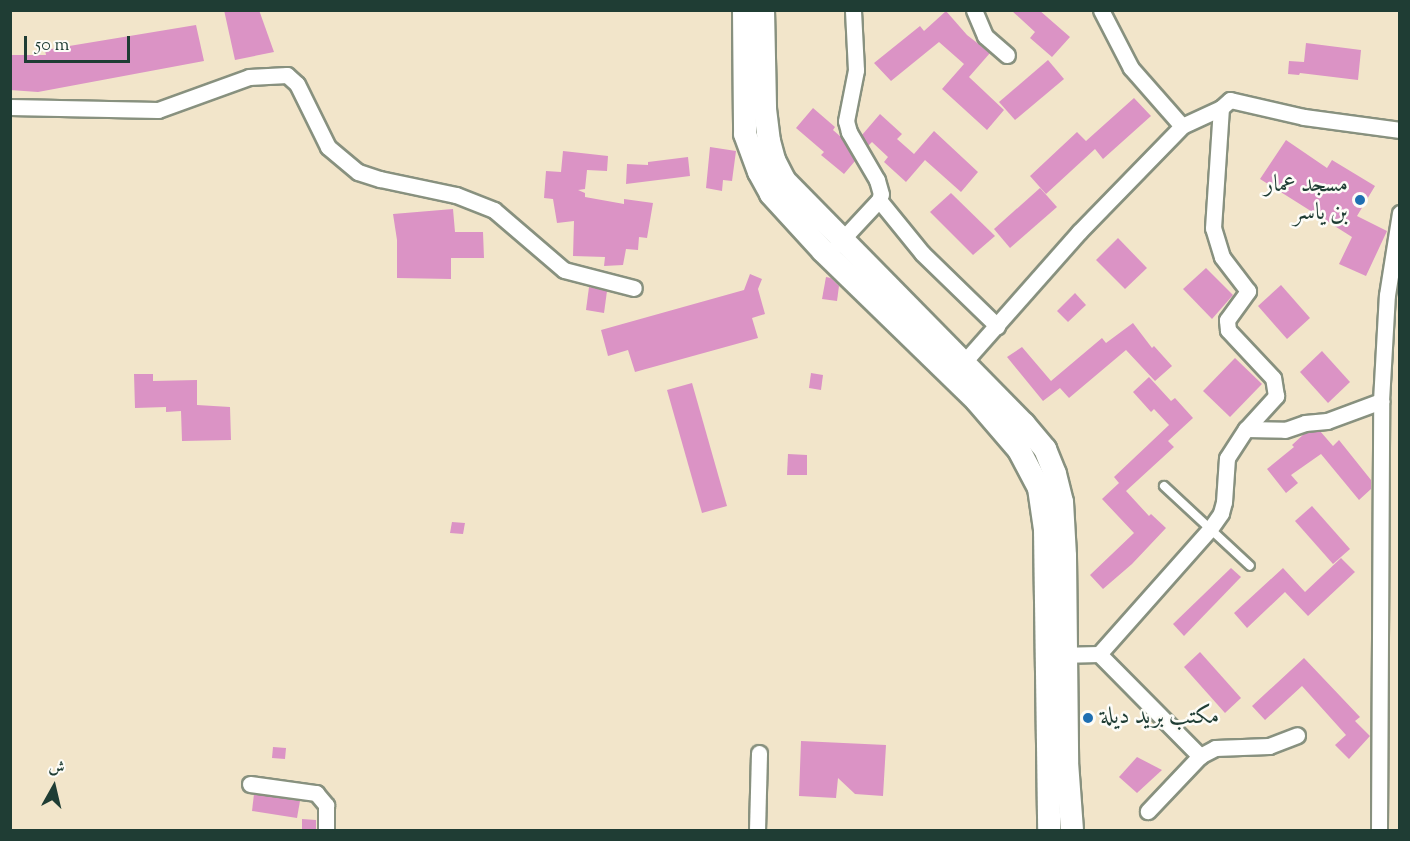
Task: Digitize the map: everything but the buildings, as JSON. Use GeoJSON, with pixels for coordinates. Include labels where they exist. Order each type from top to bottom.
{"type":"FeatureCollection","features":[{"type":"Feature","properties":{"kind":"street"},"geometry":{"type":"LineString","coordinates":[[744,10],[745,134],[759,172],[771,194],[827,255],[958,369],[1045,449],[1055,474],[1062,502],[1049,831]]}},
{"type":"Feature","properties":{"kind":"street"},"geometry":{"type":"LineString","coordinates":[[763,10],[765,109],[774,160],[784,180],[843,239],[958,369]]}},
{"type":"Feature","properties":{"kind":"street"},"geometry":{"type":"LineString","coordinates":[[853,10],[856,70],[846,121],[849,132],[877,180],[879,200],[922,253],[997,326]]}},
{"type":"Feature","properties":{"kind":"street"},"geometry":{"type":"LineString","coordinates":[[974,10],[985,36],[1007,55]]}},
{"type":"Feature","properties":{"kind":"street"},"geometry":{"type":"LineString","coordinates":[[1101,10],[1131,68],[1182,126]]}},
{"type":"Feature","properties":{"kind":"street"},"geometry":{"type":"LineString","coordinates":[[10,107],[158,110],[249,77],[287,75],[297,84],[328,147],[358,172],[456,195],[494,210],[564,270],[634,288]]}},
{"type":"Feature","properties":{"kind":"street"},"geometry":{"type":"LineString","coordinates":[[958,369],[1079,232],[1182,126],[1221,108],[1230,100],[1304,117],[1400,130]]}},
{"type":"Feature","properties":{"kind":"street"},"geometry":{"type":"LineString","coordinates":[[1099,654],[1210,529],[1221,513],[1227,458],[1246,429],[1276,396],[1273,378],[1228,330],[1227,320],[1248,291],[1222,256],[1213,228],[1221,108]]}},
{"type":"Feature","properties":{"kind":"street"},"geometry":{"type":"LineString","coordinates":[[827,255],[879,200]]}},
{"type":"Feature","properties":{"kind":"street"},"geometry":{"type":"LineString","coordinates":[[1379,831],[1383,503],[1381,401],[1387,295],[1400,213]]}},
{"type":"Feature","properties":{"kind":"street"},"geometry":{"type":"LineString","coordinates":[[1246,429],[1285,430],[1305,423],[1327,421],[1381,401]]}},
{"type":"Feature","properties":{"kind":"street"},"geometry":{"type":"LineString","coordinates":[[1057,655],[1099,654],[1200,756]]}},
{"type":"Feature","properties":{"kind":"street"},"geometry":{"type":"LineString","coordinates":[[1057,655],[1072,831]]}},
{"type":"Feature","properties":{"kind":"street"},"geometry":{"type":"LineString","coordinates":[[1148,811],[1200,756],[1215,748],[1269,746],[1297,735]]}},
{"type":"Feature","properties":{"kind":"street"},"geometry":{"type":"LineString","coordinates":[[757,831],[759,753]]}},
{"type":"Feature","properties":{"kind":"street"},"geometry":{"type":"LineString","coordinates":[[250,784],[316,794],[326,805],[326,831]]}},
{"type":"Feature","properties":{"kind":"lane"},"geometry":{"type":"LineString","coordinates":[[1164,486],[1250,566]]}},
{"type":"Feature","properties":{"kind":"place","name":"مسجد عمار بن ياسر"},"geometry":{"type":"Point","coordinates":[1360,200]}},
{"type":"Feature","properties":{"kind":"place","name":"مكتب بريد ديلة"},"geometry":{"type":"Point","coordinates":[1088,718]}}]}
